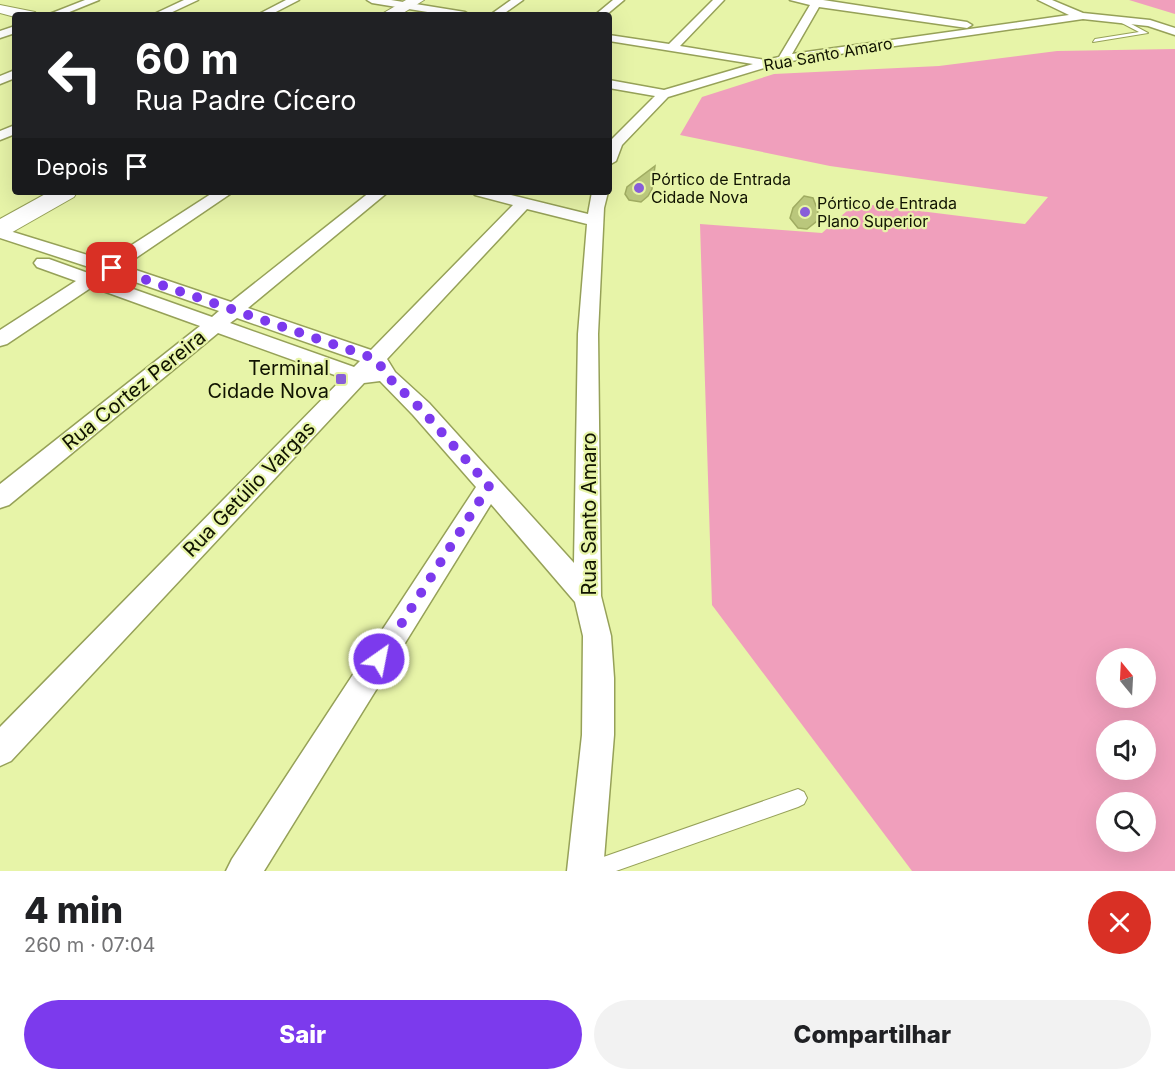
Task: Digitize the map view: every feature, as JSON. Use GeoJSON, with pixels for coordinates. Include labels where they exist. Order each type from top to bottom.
{"type":"FeatureCollection","features":[{"type":"Feature","properties":{"kind":"main road"},"geometry":{"type":"LineString","coordinates":[[377,12],[399,5]]}},
{"type":"Feature","properties":{"kind":"main road"},"geometry":{"type":"LineString","coordinates":[[0,9],[15,12]]}},
{"type":"Feature","properties":{"kind":"main road"},"geometry":{"type":"LineString","coordinates":[[0,207],[23,195]]}},
{"type":"Feature","properties":{"kind":"main road"},"geometry":{"type":"LineString","coordinates":[[0,231],[61,195]]}},
{"type":"Feature","properties":{"kind":"street"},"geometry":{"type":"LineString","coordinates":[[60,12],[94,0]]}},
{"type":"Feature","properties":{"kind":"street"},"geometry":{"type":"LineString","coordinates":[[164,12],[193,0]]}},
{"type":"Feature","properties":{"kind":"street"},"geometry":{"type":"LineString","coordinates":[[268,12],[294,0]]}},
{"type":"Feature","properties":{"kind":"street"},"geometry":{"type":"LineString","coordinates":[[372,0],[445,12]]}},
{"type":"Feature","properties":{"kind":"street"},"geometry":{"type":"LineString","coordinates":[[500,12],[518,0]]}},
{"type":"Feature","properties":{"kind":"street"},"geometry":{"type":"LineString","coordinates":[[604,12],[619,0]]}},
{"type":"Feature","properties":{"kind":"street"},"geometry":{"type":"LineString","coordinates":[[672,48],[719,0]]}},
{"type":"Feature","properties":{"kind":"street"},"geometry":{"type":"LineString","coordinates":[[795,0],[913,12],[990,28]]}},
{"type":"Feature","properties":{"kind":"street"},"geometry":{"type":"LineString","coordinates":[[1043,0],[1083,16],[1150,23],[1175,32]]}},
{"type":"Feature","properties":{"kind":"street"},"geometry":{"type":"LineString","coordinates":[[783,59],[817,1]]}},
{"type":"Feature","properties":{"kind":"street","name":"Rua Santo Amaro"},"geometry":{"type":"LineString","coordinates":[[614,140],[664,94],[783,59],[1083,16]]}},
{"type":"Feature","properties":{"kind":"street"},"geometry":{"type":"LineString","coordinates":[[612,38],[769,63]]}},
{"type":"Feature","properties":{"kind":"street"},"geometry":{"type":"LineString","coordinates":[[612,85],[664,94]]}},
{"type":"Feature","properties":{"kind":"street"},"geometry":{"type":"LineString","coordinates":[[0,339],[221,195]]}},
{"type":"Feature","properties":{"kind":"street","name":"Rua Cortez Pereira"},"geometry":{"type":"LineString","coordinates":[[0,498],[376,195]]}},
{"type":"Feature","properties":{"kind":"street"},"geometry":{"type":"LineString","coordinates":[[492,195],[596,221]]}},
{"type":"Feature","properties":{"kind":"street","name":"Rua Santo Amaro"},"geometry":{"type":"LineString","coordinates":[[587,871],[598,735],[599,678],[597,636],[587,596],[588,334],[600,195]]}},
{"type":"Feature","properties":{"kind":"street","name":"Rua Getúlio Vargas"},"geometry":{"type":"LineString","coordinates":[[0,750],[374,370],[524,203]]}},
{"type":"Feature","properties":{"kind":"street"},"geometry":{"type":"LineString","coordinates":[[0,231],[235,310],[374,370],[421,409],[587,596]]}},
{"type":"Feature","properties":{"kind":"street"},"geometry":{"type":"LineString","coordinates":[[0,249],[94,279],[217,325],[374,370]]}},
{"type":"Feature","properties":{"kind":"street"},"geometry":{"type":"LineString","coordinates":[[244,871],[489,486]]}},
{"type":"Feature","properties":{"kind":"lane"},"geometry":{"type":"LineString","coordinates":[[1095,41],[1145,33],[1120,20]]}},
{"type":"Feature","properties":{"kind":"lane"},"geometry":{"type":"LineString","coordinates":[[587,871],[798,798]]}},
{"type":"Feature","properties":{"kind":"shaded area"},"geometry":{"type":"Polygon","coordinates":[[[1129,0],[1175,0],[1175,14],[1129,0]]]}},
{"type":"Feature","properties":{"kind":"shaded area"},"geometry":{"type":"Polygon","coordinates":[[[1175,49],[1175,871],[912,871],[712,605],[700,224],[822,233],[856,203],[1025,224],[1048,197],[830,166],[680,135],[702,97],[774,74],[939,66],[1057,51],[1175,49]]]}},
{"type":"Feature","properties":{"kind":"building","name":"Pórtico de Entrada Cidade Nova"},"geometry":{"type":"Polygon","coordinates":[[[655,166],[652,189],[648,196],[641,202],[629,200],[625,194],[627,187],[655,166]]]}},
{"type":"Feature","properties":{"kind":"building","name":"Pórtico de Entrada Plano Superior"},"geometry":{"type":"Polygon","coordinates":[[[804,196],[813,198],[818,211],[817,221],[807,229],[798,228],[790,218],[793,208],[804,196]]]}},
{"type":"Feature","properties":{"kind":"place","name":"Pórtico de Entrada Cidade Nova"},"geometry":{"type":"Point","coordinates":[639,188]}},
{"type":"Feature","properties":{"kind":"place","name":"Pórtico de Entrada Plano Superior"},"geometry":{"type":"Point","coordinates":[805,212]}},
{"type":"Feature","properties":{"kind":"place","name":"Terminal Cidade Nova"},"geometry":{"type":"Point","coordinates":[341,379]}},
{"type":"Feature","properties":{"kind":"route"},"geometry":{"type":"LineString","coordinates":[[112,268],[376,359],[388,377],[421,409],[489,486],[379,659]]}}]}
